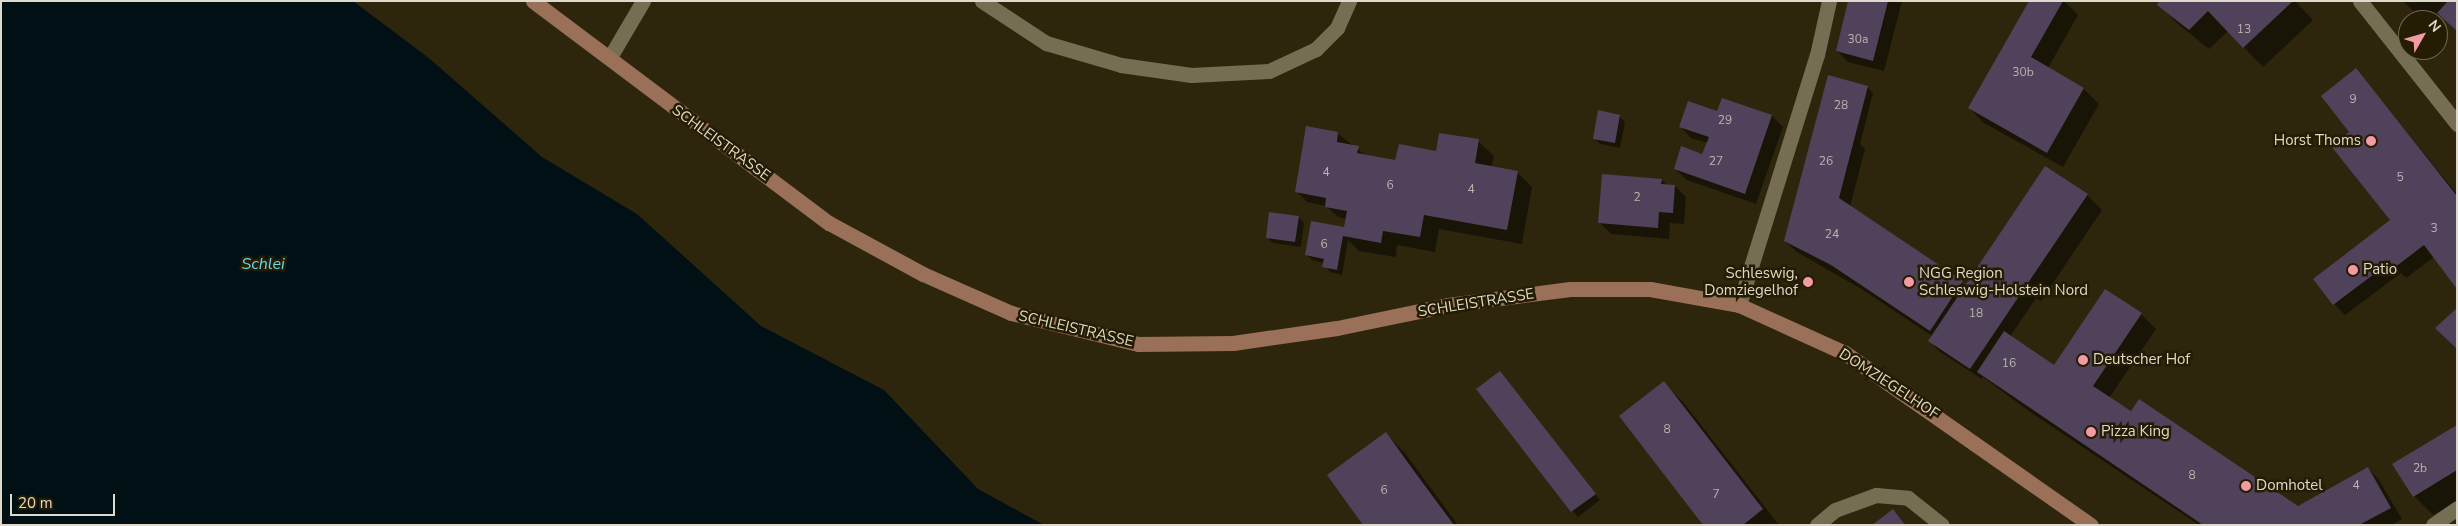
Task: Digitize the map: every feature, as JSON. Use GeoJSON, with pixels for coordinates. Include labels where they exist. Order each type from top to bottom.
{"type":"FeatureCollection","features":[{"type":"Feature","properties":{"kind":"street","name":"SCHLEISTRASSE"},"geometry":{"type":"LineString","coordinates":[[533,1],[829,223],[914,269],[1011,313],[1138,344],[1233,343],[1336,328],[1448,305],[1570,289],[1650,289],[1739,305]]}},
{"type":"Feature","properties":{"kind":"street"},"geometry":{"type":"LineString","coordinates":[[610,57],[643,1]]}},
{"type":"Feature","properties":{"kind":"street"},"geometry":{"type":"LineString","coordinates":[[982,1],[1046,43],[1121,65],[1191,75],[1269,71],[1316,49],[1337,28],[1348,1]]}},
{"type":"Feature","properties":{"kind":"street"},"geometry":{"type":"LineString","coordinates":[[1739,305],[1816,55],[1829,1]]}},
{"type":"Feature","properties":{"kind":"street"},"geometry":{"type":"LineString","coordinates":[[2360,1],[2457,124]]}},
{"type":"Feature","properties":{"kind":"street","name":"DOMZIEGELHOF"},"geometry":{"type":"LineString","coordinates":[[1739,305],[1845,353],[2091,525]]}},
{"type":"Feature","properties":{"kind":"street"},"geometry":{"type":"LineString","coordinates":[[1817,525],[1835,510],[1876,495],[1908,498],[1942,525]]}},
{"type":"Feature","properties":{"kind":"street"},"geometry":{"type":"LineString","coordinates":[[2433,525],[2457,508]]}},
{"type":"Feature","properties":{"kind":"water","name":"Schlei"},"geometry":{"type":"Polygon","coordinates":[[[1,1],[353,1],[430,59],[542,157],[637,214],[761,326],[884,390],[978,489],[1044,525],[1,525],[1,1]]]}},
{"type":"Feature","properties":{"kind":"building"},"geometry":{"type":"Polygon","coordinates":[[[1848,1],[1888,1],[1873,61],[1836,51],[1848,1]]]}},
{"type":"Feature","properties":{"kind":"building"},"geometry":{"type":"Polygon","coordinates":[[[2029,1],[2063,1],[2031,57],[2084,88],[2047,153],[1968,108],[2029,1]]]}},
{"type":"Feature","properties":{"kind":"building"},"geometry":{"type":"Polygon","coordinates":[[[2159,1],[2293,1],[2243,48],[2208,11],[2189,30],[2157,5],[2159,1]]]}},
{"type":"Feature","properties":{"kind":"building"},"geometry":{"type":"Polygon","coordinates":[[[2448,1],[2457,1],[2457,31],[2448,23],[2448,10],[2440,10],[2448,1]]]}},
{"type":"Feature","properties":{"kind":"building"},"geometry":{"type":"Polygon","coordinates":[[[2356,68],[2457,196],[2457,289],[2424,245],[2394,268],[2390,262],[2333,305],[2313,279],[2390,220],[2331,146],[2349,132],[2321,96],[2356,68]]]}},
{"type":"Feature","properties":{"kind":"building"},"geometry":{"type":"Polygon","coordinates":[[[1828,75],[1868,86],[1839,198],[1963,281],[1930,331],[1831,265],[1784,241],[1828,75]]]}},
{"type":"Feature","properties":{"kind":"building"},"geometry":{"type":"Polygon","coordinates":[[[1722,98],[1772,115],[1745,194],[1674,169],[1681,146],[1702,154],[1709,137],[1679,127],[1688,101],[1717,111],[1722,98]]]}},
{"type":"Feature","properties":{"kind":"building"},"geometry":{"type":"Polygon","coordinates":[[[1598,110],[1620,115],[1615,143],[1593,139],[1598,110]]]}},
{"type":"Feature","properties":{"kind":"building"},"geometry":{"type":"Polygon","coordinates":[[[1306,126],[1338,132],[1337,142],[1359,146],[1357,153],[1395,160],[1399,144],[1436,151],[1439,133],[1479,139],[1475,163],[1518,171],[1507,230],[1424,215],[1420,237],[1383,231],[1381,243],[1343,236],[1337,270],[1322,267],[1324,259],[1305,255],[1311,221],[1344,227],[1347,211],[1325,207],[1326,198],[1295,192],[1306,126]]]}},
{"type":"Feature","properties":{"kind":"building"},"geometry":{"type":"Polygon","coordinates":[[[2045,166],[2088,194],[1970,369],[1928,341],[2045,166]]]}},
{"type":"Feature","properties":{"kind":"building"},"geometry":{"type":"Polygon","coordinates":[[[1602,174],[1662,179],[1661,184],[1675,185],[1673,213],[1659,212],[1658,228],[1598,223],[1602,174]]]}},
{"type":"Feature","properties":{"kind":"building"},"geometry":{"type":"Polygon","coordinates":[[[1269,212],[1299,216],[1295,242],[1266,238],[1269,212]]]}},
{"type":"Feature","properties":{"kind":"building"},"geometry":{"type":"Polygon","coordinates":[[[2105,289],[2142,313],[2093,386],[2131,411],[2139,399],[2298,506],[2368,467],[2391,508],[2359,525],[2203,525],[1977,372],[2004,331],[2054,365],[2105,289]]]}},
{"type":"Feature","properties":{"kind":"building"},"geometry":{"type":"Polygon","coordinates":[[[2457,308],[2457,349],[2435,328],[2457,308]]]}},
{"type":"Feature","properties":{"kind":"building"},"geometry":{"type":"Polygon","coordinates":[[[1500,371],[1596,494],[1571,512],[1476,389],[1500,371]]]}},
{"type":"Feature","properties":{"kind":"building"},"geometry":{"type":"Polygon","coordinates":[[[1664,381],[1763,509],[1743,525],[1703,525],[1619,416],[1664,381]]]}},
{"type":"Feature","properties":{"kind":"building"},"geometry":{"type":"Polygon","coordinates":[[[2457,425],[2457,470],[2413,497],[2392,464],[2457,425]]]}},
{"type":"Feature","properties":{"kind":"building"},"geometry":{"type":"Polygon","coordinates":[[[1386,432],[1454,525],[1363,525],[1327,475],[1386,432]]]}},
{"type":"Feature","properties":{"kind":"building"},"geometry":{"type":"Polygon","coordinates":[[[1893,509],[1905,525],[1872,525],[1893,509]]]}},
{"type":"Feature","properties":{"kind":"place","name":"Horst Thoms"},"geometry":{"type":"Point","coordinates":[2371,141]}},
{"type":"Feature","properties":{"kind":"place","name":"Patio"},"geometry":{"type":"Point","coordinates":[2353,270]}},
{"type":"Feature","properties":{"kind":"place","name":"Schleswig, Domziegelhof"},"geometry":{"type":"Point","coordinates":[1808,282]}},
{"type":"Feature","properties":{"kind":"place","name":"NGG Region Schleswig-Holstein Nord"},"geometry":{"type":"Point","coordinates":[1909,282]}},
{"type":"Feature","properties":{"kind":"place","name":"Deutscher Hof"},"geometry":{"type":"Point","coordinates":[2083,360]}},
{"type":"Feature","properties":{"kind":"place","name":"Pizza King"},"geometry":{"type":"Point","coordinates":[2091,432]}},
{"type":"Feature","properties":{"kind":"place","name":"Domhotel"},"geometry":{"type":"Point","coordinates":[2246,486]}}]}
